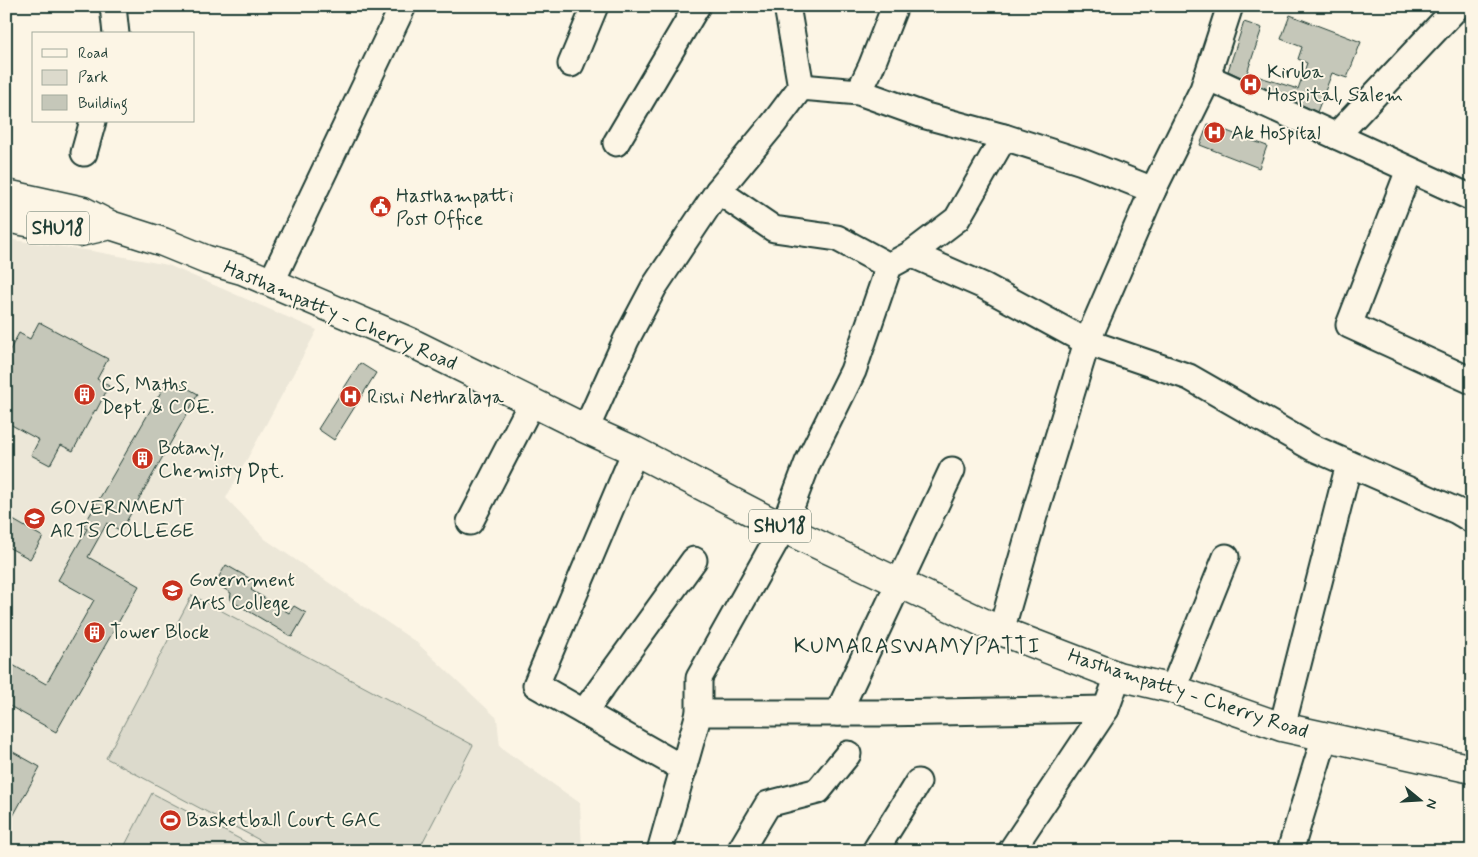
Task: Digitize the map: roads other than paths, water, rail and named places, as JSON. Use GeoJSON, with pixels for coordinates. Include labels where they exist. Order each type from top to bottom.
{"type":"FeatureCollection","features":[{"type":"Feature","properties":{"kind":"main road","name":"Hasthampatty - Cherry Road"},"geometry":{"type":"LineString","coordinates":[[6,194],[83,211],[110,225],[163,242],[207,260],[242,270],[408,341],[635,451],[783,528],[1002,631],[1118,676],[1173,689],[1282,727],[1472,769]]}},
{"type":"Feature","properties":{"kind":"main road","name":"SHU18"},"geometry":{"type":"LineString","coordinates":[[6,218],[80,232],[110,225]]}},
{"type":"Feature","properties":{"kind":"street"},"geometry":{"type":"LineString","coordinates":[[113,6],[116,32]]}},
{"type":"Feature","properties":{"kind":"street"},"geometry":{"type":"LineString","coordinates":[[271,283],[403,6]]}},
{"type":"Feature","properties":{"kind":"street"},"geometry":{"type":"LineString","coordinates":[[571,64],[595,6]]}},
{"type":"Feature","properties":{"kind":"street"},"geometry":{"type":"LineString","coordinates":[[616,144],[697,6]]}},
{"type":"Feature","properties":{"kind":"street"},"geometry":{"type":"LineString","coordinates":[[586,428],[626,340],[654,287],[718,191],[774,123],[800,87],[787,6]]}},
{"type":"Feature","properties":{"kind":"street"},"geometry":{"type":"LineString","coordinates":[[859,92],[895,6]]}},
{"type":"Feature","properties":{"kind":"street"},"geometry":{"type":"LineString","coordinates":[[1336,136],[1458,6]]}},
{"type":"Feature","properties":{"kind":"street"},"geometry":{"type":"LineString","coordinates":[[1002,631],[1034,516],[1087,342],[1152,190],[1203,89],[1227,7]]}},
{"type":"Feature","properties":{"kind":"street"},"geometry":{"type":"LineString","coordinates":[[1207,77],[1472,198]]}},
{"type":"Feature","properties":{"kind":"street"},"geometry":{"type":"LineString","coordinates":[[800,87],[859,92],[926,116],[1004,137],[1082,162],[1152,190]]}},
{"type":"Feature","properties":{"kind":"street"},"geometry":{"type":"LineString","coordinates":[[84,153],[93,122]]}},
{"type":"Feature","properties":{"kind":"street"},"geometry":{"type":"LineString","coordinates":[[660,851],[700,713],[699,678],[783,528],[808,462],[853,371],[900,260],[957,219],[1004,137]]}},
{"type":"Feature","properties":{"kind":"street"},"geometry":{"type":"LineString","coordinates":[[1409,170],[1348,325],[1472,381]]}},
{"type":"Feature","properties":{"kind":"street"},"geometry":{"type":"LineString","coordinates":[[718,191],[774,229],[837,238],[984,286],[1087,342],[1189,377],[1311,447],[1457,511],[1472,520]]}},
{"type":"Feature","properties":{"kind":"street"},"geometry":{"type":"LineString","coordinates":[[470,522],[532,402]]}},
{"type":"Feature","properties":{"kind":"street"},"geometry":{"type":"LineString","coordinates":[[635,451],[536,685],[684,769]]}},
{"type":"Feature","properties":{"kind":"street"},"geometry":{"type":"LineString","coordinates":[[1282,727],[1349,464]]}},
{"type":"Feature","properties":{"kind":"street"},"geometry":{"type":"LineString","coordinates":[[838,713],[952,470]]}},
{"type":"Feature","properties":{"kind":"street"},"geometry":{"type":"LineString","coordinates":[[1173,689],[1226,557]]}},
{"type":"Feature","properties":{"kind":"street"},"geometry":{"type":"LineString","coordinates":[[584,712],[694,560]]}},
{"type":"Feature","properties":{"kind":"street"},"geometry":{"type":"LineString","coordinates":[[1011,851],[1106,709],[1118,676]]}},
{"type":"Feature","properties":{"kind":"street"},"geometry":{"type":"LineString","coordinates":[[700,713],[1106,709]]}},
{"type":"Feature","properties":{"kind":"street"},"geometry":{"type":"LineString","coordinates":[[1290,851],[1324,736]]}},
{"type":"Feature","properties":{"kind":"street"},"geometry":{"type":"LineString","coordinates":[[740,851],[768,804],[818,791],[848,754]]}},
{"type":"Feature","properties":{"kind":"street"},"geometry":{"type":"LineString","coordinates":[[875,851],[918,782]]}},
{"type":"Feature","properties":{"kind":"place","name":"Kiruba Hospital, Salem"},"geometry":{"type":"Point","coordinates":[1251,84]}},
{"type":"Feature","properties":{"kind":"place","name":"Ak Hospital"},"geometry":{"type":"Point","coordinates":[1215,133]}},
{"type":"Feature","properties":{"kind":"place","name":"Hasthampatti Post Office"},"geometry":{"type":"Point","coordinates":[380,207]}},
{"type":"Feature","properties":{"kind":"place","name":"CS, Maths Dept. & COE."},"geometry":{"type":"Point","coordinates":[85,395]}},
{"type":"Feature","properties":{"kind":"place","name":"Rishi Nethralaya"},"geometry":{"type":"Point","coordinates":[351,397]}},
{"type":"Feature","properties":{"kind":"place","name":"Botany, Chemisty Dpt."},"geometry":{"type":"Point","coordinates":[142,459]}},
{"type":"Feature","properties":{"kind":"place","name":"GOVERNMENT ARTS COLLEGE"},"geometry":{"type":"Point","coordinates":[34,519]}},
{"type":"Feature","properties":{"kind":"place","name":"Government Arts College"},"geometry":{"type":"Point","coordinates":[173,591]}},
{"type":"Feature","properties":{"kind":"place","name":"Tower Block"},"geometry":{"type":"Point","coordinates":[94,632]}},
{"type":"Feature","properties":{"kind":"place","name":"Basketball Court GAC"},"geometry":{"type":"Point","coordinates":[170,820]}},
{"type":"Feature","properties":{"kind":"district","name":"KUMARASWAMYPATTI"},"geometry":{"type":"Point","coordinates":[917,647]}}]}
